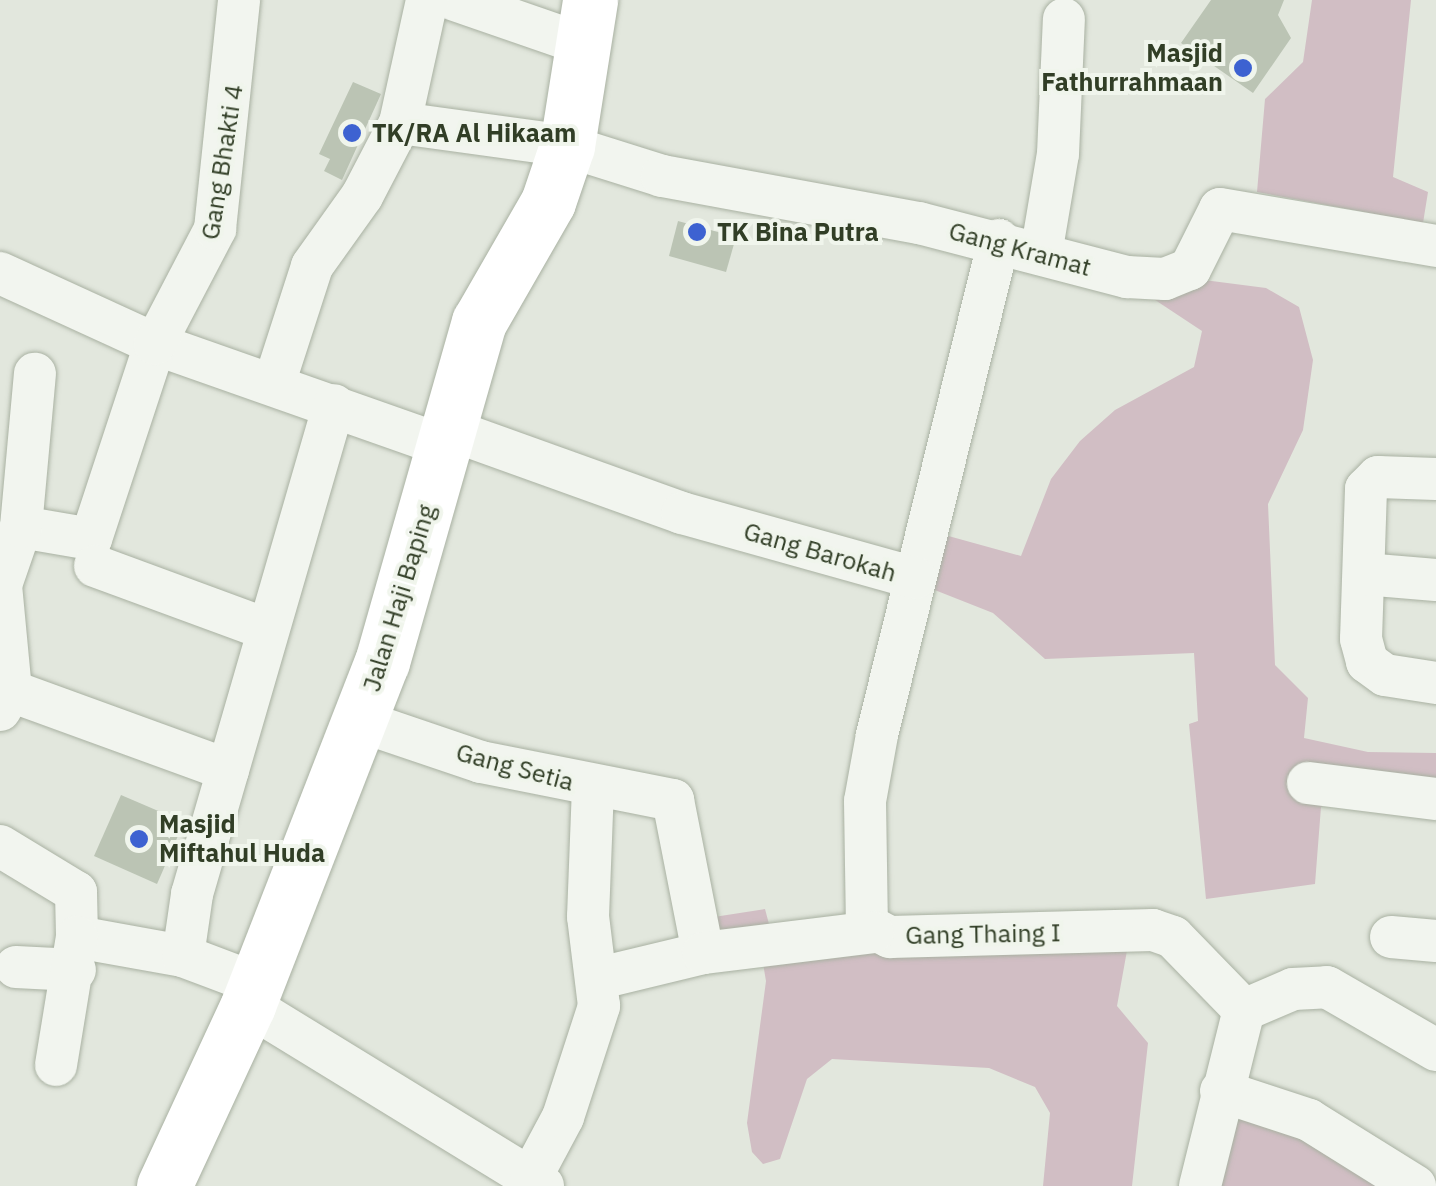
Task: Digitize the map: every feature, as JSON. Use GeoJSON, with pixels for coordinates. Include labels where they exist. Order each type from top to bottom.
{"type":"FeatureCollection","features":[{"type":"Feature","properties":{"kind":"street","name":"Gang Bhakti 4"},"geometry":{"type":"LineString","coordinates":[[93,553],[155,344],[215,229],[239,0]]}},
{"type":"Feature","properties":{"kind":"street"},"geometry":{"type":"LineString","coordinates":[[274,384],[312,266],[362,196],[400,122],[427,0]]}},
{"type":"Feature","properties":{"kind":"street"},"geometry":{"type":"LineString","coordinates":[[454,0],[589,23]]}},
{"type":"Feature","properties":{"kind":"street"},"geometry":{"type":"LineString","coordinates":[[1041,254],[1058,154],[1064,18]]}},
{"type":"Feature","properties":{"kind":"street","name":"Jalan Haji Baping"},"geometry":{"type":"LineString","coordinates":[[164,1186],[253,995],[360,721],[450,440],[479,322],[540,218],[567,146],[589,23]]}},
{"type":"Feature","properties":{"kind":"street","name":"Gang Kramat"},"geometry":{"type":"LineString","coordinates":[[400,122],[567,146],[662,176],[999,240],[1126,277],[1180,276],[1190,269],[1212,214],[1229,208],[1436,246]]}},
{"type":"Feature","properties":{"kind":"street","name":"Gang Barokah"},"geometry":{"type":"LineString","coordinates":[[0,273],[155,344],[334,405],[682,514],[915,578],[999,240]]}},
{"type":"Feature","properties":{"kind":"street"},"geometry":{"type":"LineString","coordinates":[[35,374],[21,526],[1,586],[5,700],[228,770]]}},
{"type":"Feature","properties":{"kind":"street"},"geometry":{"type":"LineString","coordinates":[[183,956],[188,908],[334,405]]}},
{"type":"Feature","properties":{"kind":"street"},"geometry":{"type":"LineString","coordinates":[[1436,479],[1370,481],[1364,574],[1367,662],[1384,675],[1436,683]]}},
{"type":"Feature","properties":{"kind":"street"},"geometry":{"type":"LineString","coordinates":[[21,526],[93,553],[266,629]]}},
{"type":"Feature","properties":{"kind":"street"},"geometry":{"type":"LineString","coordinates":[[1364,574],[1436,580]]}},
{"type":"Feature","properties":{"kind":"street","name":"Gang Thaing I"},"geometry":{"type":"LineString","coordinates":[[915,578],[865,801],[864,914],[873,932],[1153,930],[1173,937],[1244,1010]]}},
{"type":"Feature","properties":{"kind":"street","name":"Gang Setia"},"geometry":{"type":"LineString","coordinates":[[360,721],[481,762],[673,800],[703,953]]}},
{"type":"Feature","properties":{"kind":"street"},"geometry":{"type":"LineString","coordinates":[[1308,783],[1436,799]]}},
{"type":"Feature","properties":{"kind":"street"},"geometry":{"type":"LineString","coordinates":[[16,967],[76,953],[183,956],[253,995],[537,1182],[594,1035],[600,978],[588,916],[593,787]]}},
{"type":"Feature","properties":{"kind":"street"},"geometry":{"type":"LineString","coordinates":[[0,846],[76,892],[76,953],[56,1065]]}},
{"type":"Feature","properties":{"kind":"street"},"geometry":{"type":"LineString","coordinates":[[600,978],[703,953],[873,932]]}},
{"type":"Feature","properties":{"kind":"street"},"geometry":{"type":"LineString","coordinates":[[1391,937],[1436,941]]}},
{"type":"Feature","properties":{"kind":"street"},"geometry":{"type":"LineString","coordinates":[[1200,1186],[1220,1091],[1244,1010],[1293,989],[1327,988],[1436,1050]]}},
{"type":"Feature","properties":{"kind":"street"},"geometry":{"type":"LineString","coordinates":[[1220,1091],[1310,1120],[1415,1186]]}},
{"type":"Feature","properties":{"kind":"shaded area"},"geometry":{"type":"Polygon","coordinates":[[[1312,0],[1411,0],[1393,177],[1428,192],[1423,223],[1257,192],[1265,99],[1303,62],[1312,0]]]}},
{"type":"Feature","properties":{"kind":"shaded area"},"geometry":{"type":"Polygon","coordinates":[[[1204,280],[1266,288],[1299,307],[1313,360],[1303,430],[1268,504],[1275,665],[1308,698],[1304,738],[1368,752],[1436,753],[1436,790],[1352,785],[1321,807],[1315,884],[1206,899],[1189,724],[1198,721],[1194,653],[1045,659],[993,613],[917,583],[934,532],[1021,556],[1051,479],[1080,441],[1115,410],[1194,367],[1202,331],[1140,290],[1204,280]]]}},
{"type":"Feature","properties":{"kind":"shaded area"},"geometry":{"type":"Polygon","coordinates":[[[765,909],[773,939],[1128,945],[1117,1006],[1148,1043],[1132,1186],[1043,1186],[1050,1113],[1035,1087],[989,1068],[832,1059],[807,1079],[780,1159],[763,1164],[752,1152],[747,1123],[766,981],[760,946],[708,944],[701,919],[765,909]]]}},
{"type":"Feature","properties":{"kind":"shaded area"},"geometry":{"type":"Polygon","coordinates":[[[1227,1097],[1406,1186],[1204,1186],[1227,1097]]]}},
{"type":"Feature","properties":{"kind":"building","name":"Masjid Fathurrahmaan"},"geometry":{"type":"Polygon","coordinates":[[[1211,0],[1284,0],[1278,15],[1291,38],[1253,93],[1181,43],[1211,0]]]}},
{"type":"Feature","properties":{"kind":"building","name":"TK/RA Al Hikaam"},"geometry":{"type":"Polygon","coordinates":[[[353,82],[381,94],[342,180],[324,171],[330,159],[319,154],[353,82]]]}},
{"type":"Feature","properties":{"kind":"building","name":"TK Bina Putra"},"geometry":{"type":"Polygon","coordinates":[[[678,221],[736,237],[726,272],[669,256],[678,221]]]}},
{"type":"Feature","properties":{"kind":"building","name":"Masjid Miftahul Huda"},"geometry":{"type":"Polygon","coordinates":[[[121,795],[184,822],[157,884],[94,856],[121,795]]]}},
{"type":"Feature","properties":{"kind":"place","name":"Masjid Fathurrahmaan"},"geometry":{"type":"Point","coordinates":[1243,68]}},
{"type":"Feature","properties":{"kind":"place","name":"TK/RA Al Hikaam"},"geometry":{"type":"Point","coordinates":[352,133]}},
{"type":"Feature","properties":{"kind":"place","name":"TK Bina Putra"},"geometry":{"type":"Point","coordinates":[697,232]}},
{"type":"Feature","properties":{"kind":"place","name":"Masjid Miftahul Huda"},"geometry":{"type":"Point","coordinates":[139,839]}}]}
